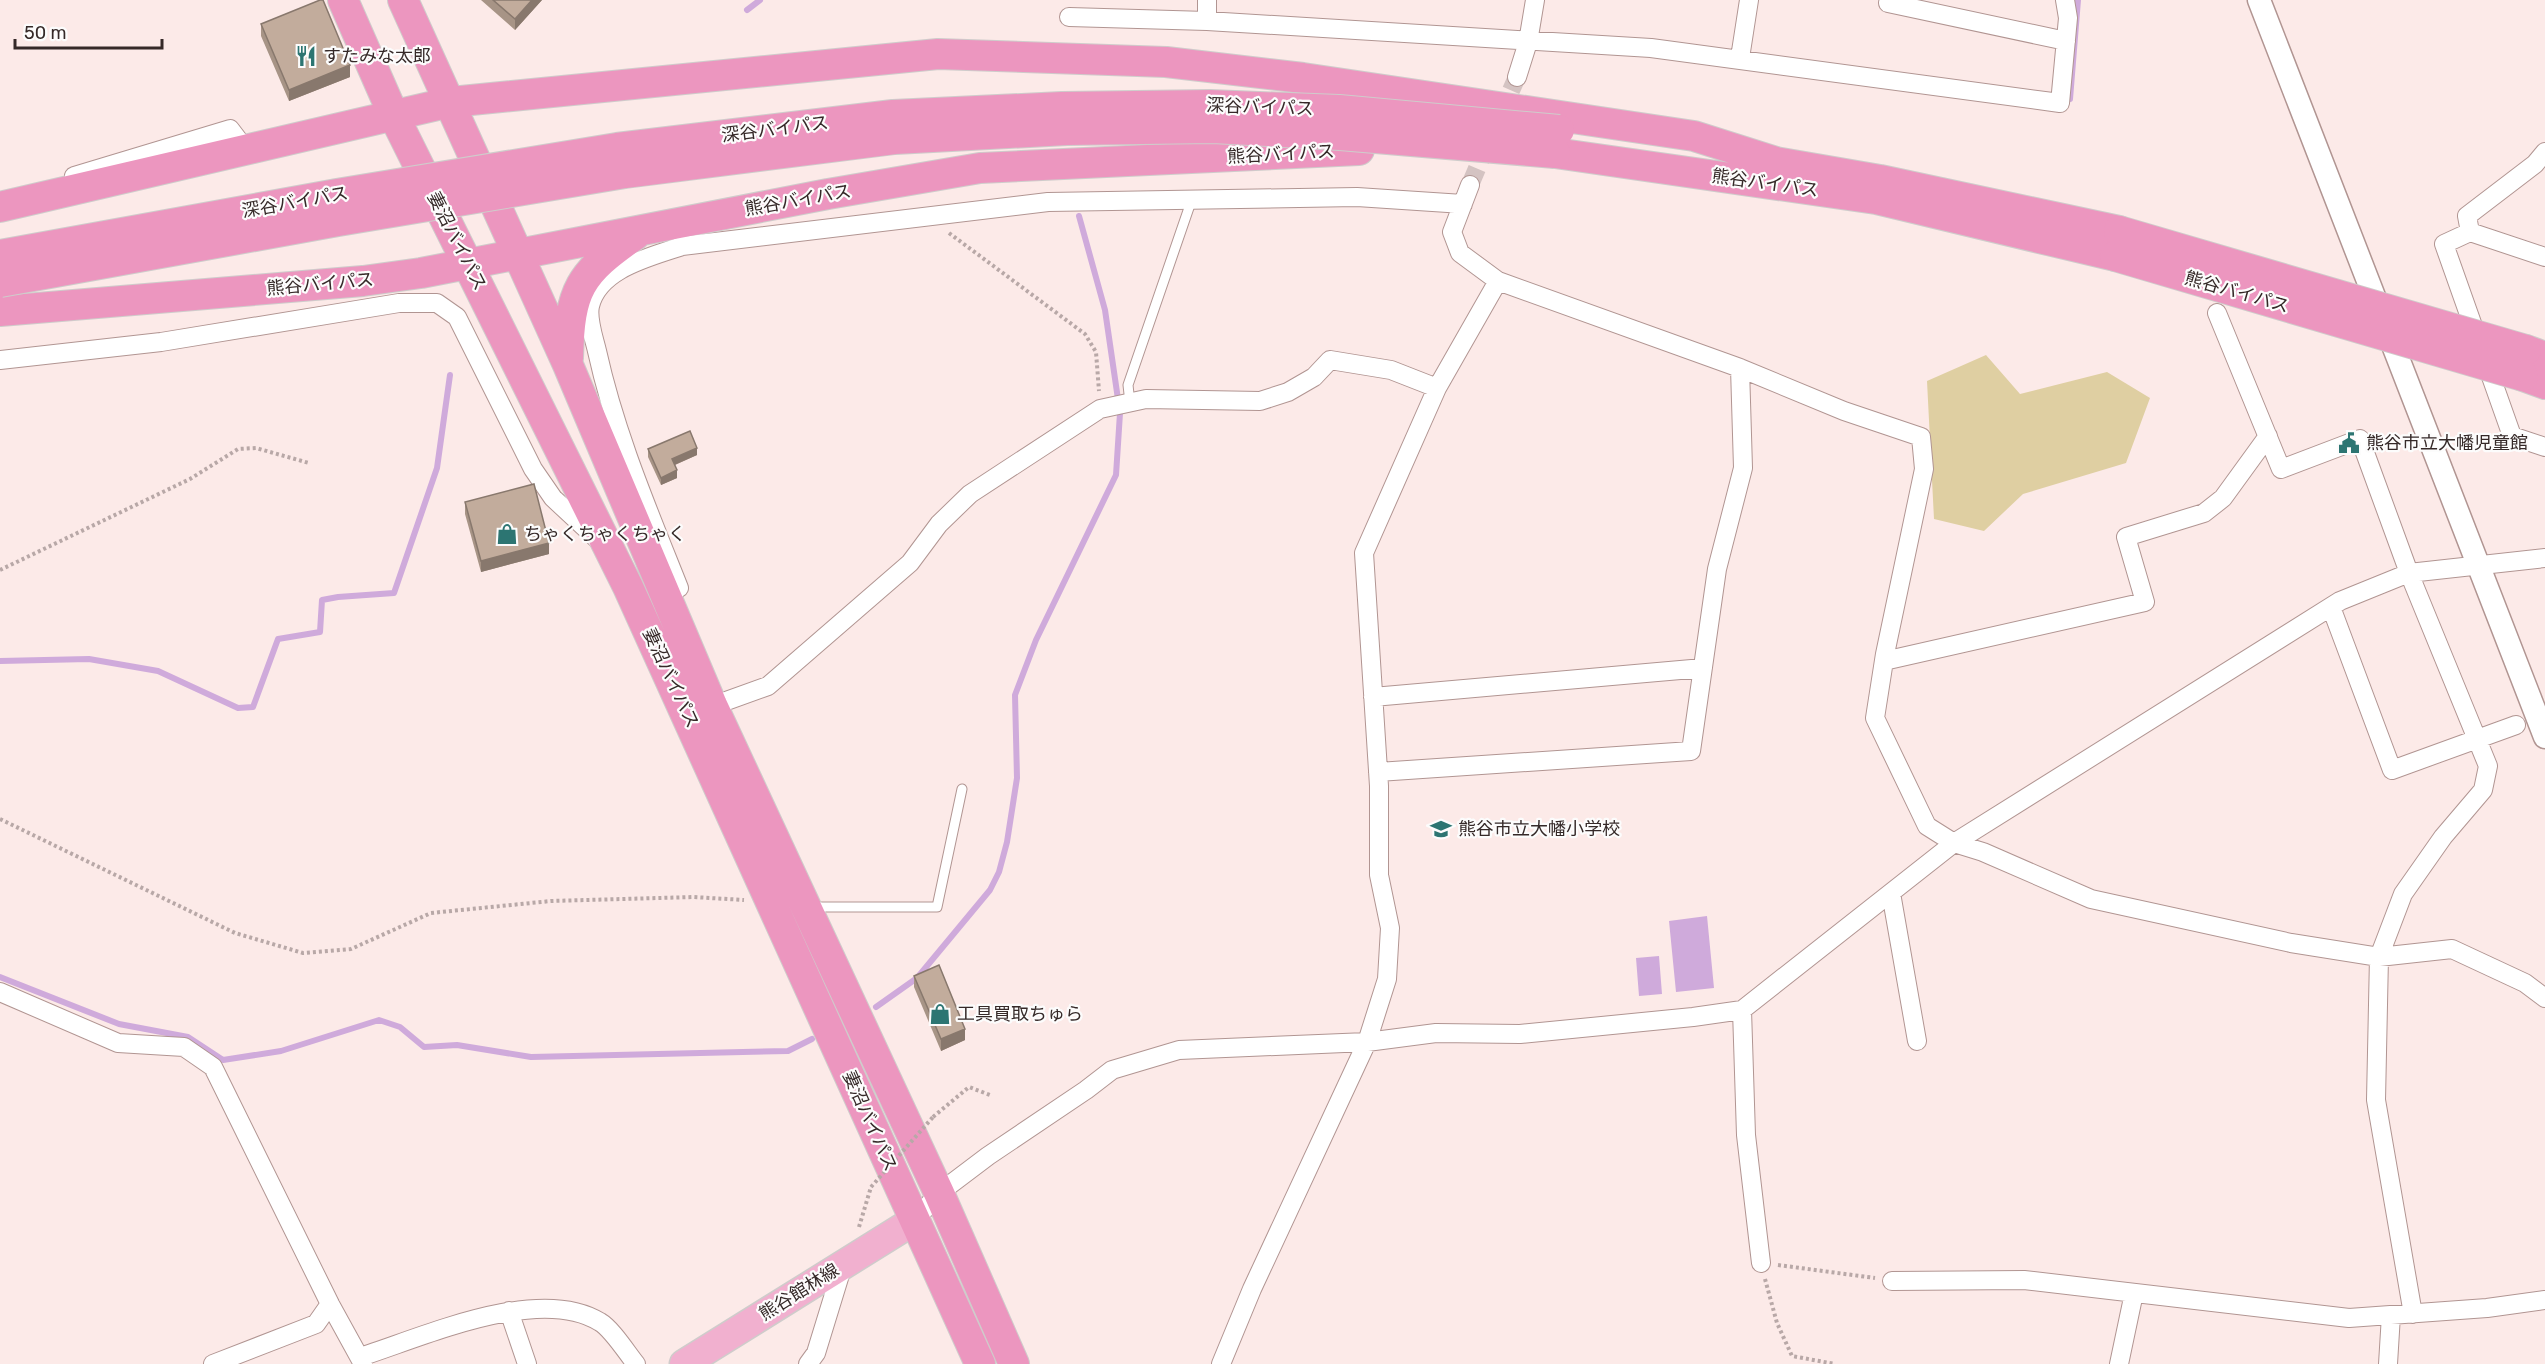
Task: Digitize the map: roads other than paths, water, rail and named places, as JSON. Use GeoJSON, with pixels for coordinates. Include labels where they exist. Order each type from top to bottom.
{"type":"FeatureCollection","features":[{"type":"Feature","properties":{"kind":"highway","name":"妻沼バイパス"},"geometry":{"type":"LineString","coordinates":[[343,0],[393,114],[611,553],[700,710],[806,907],[939,1193],[1014,1364]]}},
{"type":"Feature","properties":{"kind":"highway","name":"妻沼バイパス"},"geometry":{"type":"LineString","coordinates":[[404,0],[568,365],[665,594],[700,710],[772,902],[980,1364]]}},
{"type":"Feature","properties":{"kind":"highway"},"geometry":{"type":"LineString","coordinates":[[0,207],[451,102],[938,54],[1166,62],[1303,78],[1694,136],[1776,162]]}},
{"type":"Feature","properties":{"kind":"highway","name":"深谷バイパス"},"geometry":{"type":"LineString","coordinates":[[0,255],[337,194],[606,150],[893,115],[1062,107],[1210,105],[1339,110],[1557,141]]}},
{"type":"Feature","properties":{"kind":"highway","name":"深谷バイパス"},"geometry":{"type":"LineString","coordinates":[[0,282],[338,221],[613,175],[895,139],[1067,130],[1213,128],[1340,135],[1557,141]]}},
{"type":"Feature","properties":{"kind":"highway","name":"熊谷バイパス"},"geometry":{"type":"LineString","coordinates":[[1557,141],[2117,244]]}},
{"type":"Feature","properties":{"kind":"highway","name":"熊谷バイパス"},"geometry":{"type":"LineString","coordinates":[[0,311],[363,281],[469,265],[518,253],[980,168],[1557,141],[1776,162],[1880,180],[2117,244],[2535,367]]}},
{"type":"Feature","properties":{"kind":"highway"},"geometry":{"type":"LineString","coordinates":[[568,365],[569,323],[573,299],[586,275],[602,258],[645,229]]}},
{"type":"Feature","properties":{"kind":"main road","name":"熊谷館林線"},"geometry":{"type":"LineString","coordinates":[[684,1364],[915,1220]]}},
{"type":"Feature","properties":{"kind":"street"},"geometry":{"type":"LineString","coordinates":[[1207,0],[1207,21]]}},
{"type":"Feature","properties":{"kind":"street"},"geometry":{"type":"LineString","coordinates":[[1516,76],[1528,42],[1535,0]]}},
{"type":"Feature","properties":{"kind":"street"},"geometry":{"type":"LineString","coordinates":[[1740,58],[1749,0]]}},
{"type":"Feature","properties":{"kind":"street"},"geometry":{"type":"LineString","coordinates":[[1068,17],[1207,21],[1651,48],[1740,58],[2060,103],[2068,18],[2065,0]]}},
{"type":"Feature","properties":{"kind":"street"},"geometry":{"type":"LineString","coordinates":[[2259,0],[2545,737]]}},
{"type":"Feature","properties":{"kind":"street"},"geometry":{"type":"LineString","coordinates":[[1888,3],[2066,41]]}},
{"type":"Feature","properties":{"kind":"street"},"geometry":{"type":"LineString","coordinates":[[0,198],[230,129],[246,150]]}},
{"type":"Feature","properties":{"kind":"street"},"geometry":{"type":"LineString","coordinates":[[2470,232],[2467,216],[2535,164],[2545,152]]}},
{"type":"Feature","properties":{"kind":"street"},"geometry":{"type":"LineString","coordinates":[[1470,185],[1452,232],[1460,254],[1498,281],[1740,368],[1844,411],[1921,437],[1923,469],[1884,661],[1875,718],[1927,826],[1954,843],[1983,852],[2091,899],[2291,943],[2379,957],[2452,949],[2525,983],[2545,998]]}},
{"type":"Feature","properties":{"kind":"street"},"geometry":{"type":"LineString","coordinates":[[665,594],[679,588],[625,450],[593,332],[590,306],[603,283],[633,264],[682,246],[1048,202],[1358,197],[1463,204]]}},
{"type":"Feature","properties":{"kind":"street"},"geometry":{"type":"LineString","coordinates":[[2545,257],[2470,232],[2444,243],[2512,436],[2545,447]]}},
{"type":"Feature","properties":{"kind":"street"},"geometry":{"type":"LineString","coordinates":[[1221,1364],[1252,1289],[1367,1042],[1387,979],[1390,928],[1379,875],[1377,772],[1364,553],[1437,388],[1498,281]]}},
{"type":"Feature","properties":{"kind":"street"},"geometry":{"type":"LineString","coordinates":[[0,360],[161,342],[399,303],[437,303],[457,317],[533,469],[553,498],[611,553]]}},
{"type":"Feature","properties":{"kind":"street"},"geometry":{"type":"LineString","coordinates":[[2217,313],[2281,468],[2360,439],[2409,573],[2488,766],[2483,790],[2443,837],[2403,894],[2379,957],[2376,1100],[2413,1314]]}},
{"type":"Feature","properties":{"kind":"street"},"geometry":{"type":"LineString","coordinates":[[700,710],[768,686],[910,563],[939,524],[970,494],[1103,408],[1146,399],[1260,401],[1288,392],[1314,377],[1330,360],[1390,370],[1437,388]]}},
{"type":"Feature","properties":{"kind":"street"},"geometry":{"type":"LineString","coordinates":[[1377,772],[1691,751],[1717,569],[1743,468],[1740,368]]}},
{"type":"Feature","properties":{"kind":"street"},"geometry":{"type":"LineString","coordinates":[[1884,661],[2145,602],[2126,537],[2204,513],[2223,498],[2268,436]]}},
{"type":"Feature","properties":{"kind":"street"},"geometry":{"type":"LineString","coordinates":[[915,1220],[939,1193],[1112,1070],[1179,1050],[1367,1042],[1436,1033],[1520,1034],[1742,1010],[1954,843],[2340,601],[2409,573],[2545,558]]}},
{"type":"Feature","properties":{"kind":"street"},"geometry":{"type":"LineString","coordinates":[[2331,607],[2392,770],[2516,725]]}},
{"type":"Feature","properties":{"kind":"street"},"geometry":{"type":"LineString","coordinates":[[1373,697],[1703,668]]}},
{"type":"Feature","properties":{"kind":"street"},"geometry":{"type":"LineString","coordinates":[[1891,893],[1917,1041]]}},
{"type":"Feature","properties":{"kind":"street"},"geometry":{"type":"LineString","coordinates":[[0,992],[118,1043],[184,1047],[213,1067],[330,1304],[362,1361],[497,1312],[545,1309],[573,1311],[602,1322],[636,1364]]}},
{"type":"Feature","properties":{"kind":"street"},"geometry":{"type":"LineString","coordinates":[[1742,1010],[1746,1135],[1761,1263]]}},
{"type":"Feature","properties":{"kind":"street"},"geometry":{"type":"LineString","coordinates":[[808,1364],[816,1353],[843,1264]]}},
{"type":"Feature","properties":{"kind":"street"},"geometry":{"type":"LineString","coordinates":[[1892,1281],[2024,1280],[2349,1318],[2487,1308],[2545,1300]]}},
{"type":"Feature","properties":{"kind":"street"},"geometry":{"type":"LineString","coordinates":[[2119,1364],[2134,1293]]}},
{"type":"Feature","properties":{"kind":"street"},"geometry":{"type":"LineString","coordinates":[[213,1364],[316,1324],[330,1304]]}},
{"type":"Feature","properties":{"kind":"street"},"geometry":{"type":"LineString","coordinates":[[509,1311],[527,1364]]}},
{"type":"Feature","properties":{"kind":"street"},"geometry":{"type":"LineString","coordinates":[[2388,1364],[2391,1315]]}},
{"type":"Feature","properties":{"kind":"lane"},"geometry":{"type":"LineString","coordinates":[[1129,403],[1128,385],[1192,199]]}},
{"type":"Feature","properties":{"kind":"lane"},"geometry":{"type":"LineString","coordinates":[[806,907],[937,908],[962,789]]}},
{"type":"Feature","properties":{"kind":"waterway"},"geometry":{"type":"LineString","coordinates":[[747,10],[760,0]]}},
{"type":"Feature","properties":{"kind":"waterway"},"geometry":{"type":"LineString","coordinates":[[2070,99],[2078,0]]}},
{"type":"Feature","properties":{"kind":"waterway"},"geometry":{"type":"LineString","coordinates":[[876,1007],[917,978],[990,890],[999,872],[1007,842],[1017,778],[1015,695],[1036,640],[1116,475],[1120,413],[1105,310],[1079,216]]}},
{"type":"Feature","properties":{"kind":"waterway"},"geometry":{"type":"LineString","coordinates":[[0,661],[89,659],[158,671],[238,708],[253,707],[278,639],[320,632],[322,600],[394,593],[437,468],[450,375]]}},
{"type":"Feature","properties":{"kind":"waterway"},"geometry":{"type":"LineString","coordinates":[[0,977],[119,1024],[188,1037],[223,1060],[281,1051],[379,1020],[400,1027],[424,1047],[457,1045],[531,1057],[788,1051],[812,1039]]}},
{"type":"Feature","properties":{"kind":"tunnel"},"geometry":{"type":"LineString","coordinates":[[1500,115],[1517,77]]}},
{"type":"Feature","properties":{"kind":"tunnel"},"geometry":{"type":"LineString","coordinates":[[1470,185],[1489,140]]}},
{"type":"Feature","properties":{"kind":"place","name":"すたみな太郎"},"geometry":{"type":"Point","coordinates":[306,56]}},
{"type":"Feature","properties":{"kind":"place","name":"熊谷市立大幡児童館"},"geometry":{"type":"Point","coordinates":[2349,443]}},
{"type":"Feature","properties":{"kind":"place","name":"ちゃくちゃくちゃく"},"geometry":{"type":"Point","coordinates":[507,534]}},
{"type":"Feature","properties":{"kind":"place","name":"熊谷市立大幡小学校"},"geometry":{"type":"Point","coordinates":[1441,829]}},
{"type":"Feature","properties":{"kind":"place","name":"工具買取ちゅら"},"geometry":{"type":"Point","coordinates":[940,1014]}}]}
